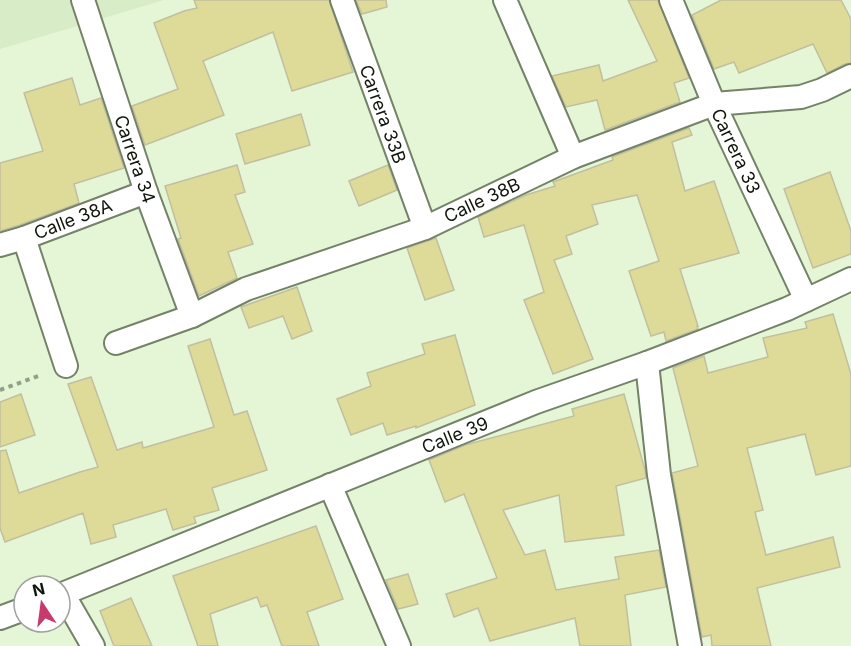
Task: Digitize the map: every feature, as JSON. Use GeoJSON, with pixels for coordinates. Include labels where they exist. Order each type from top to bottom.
{"type":"FeatureCollection","features":[{"type":"Feature","properties":{"kind":"street","name":"Carrera 34"},"geometry":{"type":"LineString","coordinates":[[82,0],[146,192],[192,316]]}},
{"type":"Feature","properties":{"kind":"street","name":"Carrera 33B"},"geometry":{"type":"LineString","coordinates":[[342,0],[425,228]]}},
{"type":"Feature","properties":{"kind":"street"},"geometry":{"type":"LineString","coordinates":[[505,0],[573,157]]}},
{"type":"Feature","properties":{"kind":"street","name":"Carrera 33"},"geometry":{"type":"LineString","coordinates":[[671,0],[714,104],[806,300]]}},
{"type":"Feature","properties":{"kind":"street","name":"Calle 38B"},"geometry":{"type":"LineString","coordinates":[[116,343],[192,316],[246,289],[425,228],[573,157],[714,104],[801,97],[851,76]]}},
{"type":"Feature","properties":{"kind":"street","name":"Calle 38A"},"geometry":{"type":"LineString","coordinates":[[0,245],[146,192]]}},
{"type":"Feature","properties":{"kind":"street"},"geometry":{"type":"LineString","coordinates":[[24,238],[66,366]]}},
{"type":"Feature","properties":{"kind":"street","name":"Calle 39"},"geometry":{"type":"LineString","coordinates":[[72,591],[536,402],[647,363],[787,309],[851,279]]}},
{"type":"Feature","properties":{"kind":"street"},"geometry":{"type":"LineString","coordinates":[[647,363],[659,475],[690,646]]}},
{"type":"Feature","properties":{"kind":"street"},"geometry":{"type":"LineString","coordinates":[[330,485],[399,646]]}},
{"type":"Feature","properties":{"kind":"street"},"geometry":{"type":"LineString","coordinates":[[72,611],[93,646]]}},
{"type":"Feature","properties":{"kind":"shaded area"},"geometry":{"type":"Polygon","coordinates":[[[0,0],[164,0],[0,49],[0,0]]]}},
{"type":"Feature","properties":{"kind":"building"},"geometry":{"type":"Polygon","coordinates":[[[194,0],[329,0],[353,72],[292,91],[273,32],[203,61],[224,115],[145,145],[132,106],[178,89],[154,23],[197,8],[194,0]]]}},
{"type":"Feature","properties":{"kind":"building"},"geometry":{"type":"Polygon","coordinates":[[[356,0],[386,0],[387,7],[362,14],[356,0]]]}},
{"type":"Feature","properties":{"kind":"building"},"geometry":{"type":"Polygon","coordinates":[[[628,0],[658,0],[689,78],[674,83],[680,102],[605,130],[597,100],[566,107],[552,76],[599,65],[603,81],[657,61],[628,0]]]}},
{"type":"Feature","properties":{"kind":"building"},"geometry":{"type":"Polygon","coordinates":[[[721,0],[841,0],[851,19],[851,63],[827,73],[813,44],[739,73],[734,62],[714,69],[692,15],[721,0]]]}},
{"type":"Feature","properties":{"kind":"building"},"geometry":{"type":"Polygon","coordinates":[[[72,78],[80,105],[101,98],[124,168],[74,184],[79,203],[0,231],[0,163],[43,151],[24,93],[72,78]]]}},
{"type":"Feature","properties":{"kind":"building"},"geometry":{"type":"Polygon","coordinates":[[[301,114],[310,145],[245,164],[236,134],[301,114]]]}},
{"type":"Feature","properties":{"kind":"building"},"geometry":{"type":"Polygon","coordinates":[[[689,128],[692,135],[672,142],[685,191],[714,181],[739,253],[680,269],[698,329],[666,341],[664,332],[651,336],[629,271],[659,261],[637,195],[592,205],[598,224],[566,236],[572,254],[554,260],[593,359],[553,374],[524,300],[544,292],[524,225],[484,237],[478,217],[526,195],[555,186],[553,182],[613,160],[612,157],[689,128]]]}},
{"type":"Feature","properties":{"kind":"building"},"geometry":{"type":"Polygon","coordinates":[[[237,165],[245,192],[235,195],[253,244],[228,252],[237,278],[199,296],[178,239],[181,238],[165,186],[237,165]]]}},
{"type":"Feature","properties":{"kind":"building"},"geometry":{"type":"Polygon","coordinates":[[[388,165],[397,190],[359,206],[349,181],[388,165]]]}},
{"type":"Feature","properties":{"kind":"building"},"geometry":{"type":"Polygon","coordinates":[[[830,172],[851,231],[851,254],[813,268],[784,189],[830,172]]]}},
{"type":"Feature","properties":{"kind":"building"},"geometry":{"type":"Polygon","coordinates":[[[436,238],[454,290],[425,300],[407,248],[436,238]]]}},
{"type":"Feature","properties":{"kind":"building"},"geometry":{"type":"Polygon","coordinates":[[[297,287],[312,331],[292,339],[283,316],[249,328],[241,307],[297,287]]]}},
{"type":"Feature","properties":{"kind":"building"},"geometry":{"type":"Polygon","coordinates":[[[833,314],[851,374],[851,466],[816,475],[805,434],[747,448],[763,510],[755,512],[766,555],[833,537],[840,567],[757,588],[771,646],[712,646],[711,635],[702,637],[672,473],[698,466],[673,368],[704,356],[708,373],[768,357],[763,338],[807,328],[805,322],[833,314]]]}},
{"type":"Feature","properties":{"kind":"building"},"geometry":{"type":"Polygon","coordinates":[[[455,335],[475,405],[416,428],[416,426],[387,435],[383,423],[351,435],[337,399],[371,386],[367,373],[425,354],[422,344],[455,335]]]}},
{"type":"Feature","properties":{"kind":"building"},"geometry":{"type":"Polygon","coordinates":[[[210,339],[234,415],[247,411],[267,470],[212,488],[219,510],[194,517],[196,523],[173,530],[166,509],[113,525],[116,537],[91,544],[83,513],[5,542],[0,528],[0,451],[6,450],[19,493],[98,467],[68,384],[91,377],[117,450],[142,442],[143,448],[214,427],[188,346],[210,339]]]}},
{"type":"Feature","properties":{"kind":"building"},"geometry":{"type":"Polygon","coordinates":[[[21,394],[35,435],[0,447],[0,402],[21,394]]]}},
{"type":"Feature","properties":{"kind":"building"},"geometry":{"type":"Polygon","coordinates":[[[624,394],[646,478],[616,486],[624,535],[565,542],[559,495],[503,510],[525,555],[545,550],[556,590],[619,579],[615,557],[659,550],[666,587],[625,595],[631,646],[580,646],[575,618],[490,641],[478,608],[454,617],[446,594],[497,578],[464,494],[445,502],[429,460],[465,445],[574,416],[572,409],[624,394]]]}},
{"type":"Feature","properties":{"kind":"building"},"geometry":{"type":"Polygon","coordinates":[[[316,526],[343,599],[307,612],[319,646],[282,646],[267,605],[261,607],[257,597],[210,614],[218,646],[198,646],[173,576],[316,526]]]}},
{"type":"Feature","properties":{"kind":"building"},"geometry":{"type":"Polygon","coordinates":[[[408,574],[418,604],[398,609],[386,580],[408,574]]]}},
{"type":"Feature","properties":{"kind":"building"},"geometry":{"type":"Polygon","coordinates":[[[131,598],[152,646],[114,646],[100,611],[131,598]]]}}]}
